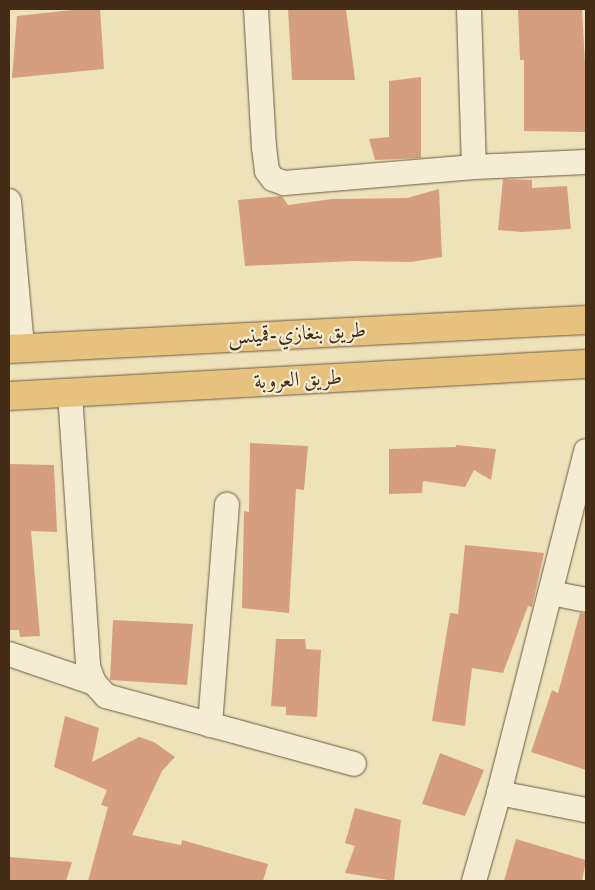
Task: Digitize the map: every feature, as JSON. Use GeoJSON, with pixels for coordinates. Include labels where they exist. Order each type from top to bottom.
{"type":"FeatureCollection","features":[{"type":"Feature","properties":{"kind":"main road","name":"طريق بنغازي-قمينس"},"geometry":{"type":"LineString","coordinates":[[15,348],[586,320]]}},
{"type":"Feature","properties":{"kind":"main road","name":"طريق العروبة"},"geometry":{"type":"LineString","coordinates":[[9,396],[586,364]]}},
{"type":"Feature","properties":{"kind":"street"},"geometry":{"type":"LineString","coordinates":[[256,9],[264,147],[267,171],[273,179],[284,183],[474,166],[586,162]]}},
{"type":"Feature","properties":{"kind":"street"},"geometry":{"type":"LineString","coordinates":[[469,9],[474,166]]}},
{"type":"Feature","properties":{"kind":"street"},"geometry":{"type":"LineString","coordinates":[[9,201],[15,348]]}},
{"type":"Feature","properties":{"kind":"street"},"geometry":{"type":"LineString","coordinates":[[70,392],[88,667],[94,683],[106,696],[354,764]]}},
{"type":"Feature","properties":{"kind":"street"},"geometry":{"type":"LineString","coordinates":[[474,881],[551,593],[586,452]]}},
{"type":"Feature","properties":{"kind":"street"},"geometry":{"type":"LineString","coordinates":[[210,725],[227,505]]}},
{"type":"Feature","properties":{"kind":"street"},"geometry":{"type":"LineString","coordinates":[[551,593],[586,600]]}},
{"type":"Feature","properties":{"kind":"street"},"geometry":{"type":"LineString","coordinates":[[9,654],[94,683]]}},
{"type":"Feature","properties":{"kind":"street"},"geometry":{"type":"LineString","coordinates":[[499,792],[586,810]]}},
{"type":"Feature","properties":{"kind":"building"},"geometry":{"type":"Polygon","coordinates":[[[81,9],[100,9],[104,69],[12,78],[17,16],[81,9]]]}},
{"type":"Feature","properties":{"kind":"building"},"geometry":{"type":"Polygon","coordinates":[[[288,9],[346,9],[355,80],[292,80],[288,9]]]}},
{"type":"Feature","properties":{"kind":"building"},"geometry":{"type":"Polygon","coordinates":[[[518,9],[582,9],[586,81],[586,132],[524,131],[524,60],[520,60],[518,9]]]}},
{"type":"Feature","properties":{"kind":"building"},"geometry":{"type":"Polygon","coordinates":[[[421,77],[421,158],[375,160],[369,139],[389,137],[389,81],[421,77]]]}},
{"type":"Feature","properties":{"kind":"building"},"geometry":{"type":"Polygon","coordinates":[[[503,179],[532,180],[532,188],[567,186],[571,229],[521,232],[498,230],[503,179]]]}},
{"type":"Feature","properties":{"kind":"building"},"geometry":{"type":"Polygon","coordinates":[[[439,189],[442,257],[411,262],[354,261],[245,266],[238,200],[282,196],[288,205],[332,199],[407,198],[439,189]]]}},
{"type":"Feature","properties":{"kind":"building"},"geometry":{"type":"Polygon","coordinates":[[[250,443],[308,446],[304,490],[296,489],[289,613],[242,608],[244,511],[249,512],[250,443]]]}},
{"type":"Feature","properties":{"kind":"building"},"geometry":{"type":"Polygon","coordinates":[[[456,445],[496,449],[491,480],[474,470],[465,487],[423,481],[422,493],[389,494],[389,449],[456,447],[456,445]]]}},
{"type":"Feature","properties":{"kind":"building"},"geometry":{"type":"Polygon","coordinates":[[[9,464],[54,465],[57,532],[31,531],[40,636],[20,637],[19,630],[9,630],[9,464]]]}},
{"type":"Feature","properties":{"kind":"building"},"geometry":{"type":"Polygon","coordinates":[[[465,545],[544,553],[532,607],[528,606],[503,673],[472,668],[465,726],[432,721],[450,613],[458,614],[465,545]]]}},
{"type":"Feature","properties":{"kind":"building"},"geometry":{"type":"Polygon","coordinates":[[[580,613],[586,614],[586,770],[531,752],[552,690],[558,693],[580,613]]]}},
{"type":"Feature","properties":{"kind":"building"},"geometry":{"type":"Polygon","coordinates":[[[113,620],[193,624],[187,685],[110,680],[113,620]]]}},
{"type":"Feature","properties":{"kind":"building"},"geometry":{"type":"Polygon","coordinates":[[[276,639],[305,639],[306,649],[321,650],[317,717],[286,715],[286,707],[271,706],[276,639]]]}},
{"type":"Feature","properties":{"kind":"building"},"geometry":{"type":"Polygon","coordinates":[[[65,716],[99,728],[92,762],[139,737],[154,742],[175,757],[162,771],[132,835],[181,845],[182,840],[268,864],[263,881],[88,881],[108,807],[101,805],[107,790],[54,767],[65,716]]]}},
{"type":"Feature","properties":{"kind":"building"},"geometry":{"type":"Polygon","coordinates":[[[440,753],[484,770],[465,816],[422,804],[440,753]]]}},
{"type":"Feature","properties":{"kind":"building"},"geometry":{"type":"Polygon","coordinates":[[[355,808],[401,820],[394,881],[345,873],[355,846],[345,843],[355,808]]]}},
{"type":"Feature","properties":{"kind":"building"},"geometry":{"type":"Polygon","coordinates":[[[516,839],[586,860],[582,881],[504,881],[516,839]]]}},
{"type":"Feature","properties":{"kind":"building"},"geometry":{"type":"Polygon","coordinates":[[[9,857],[72,862],[66,881],[9,881],[9,857]]]}}]}
